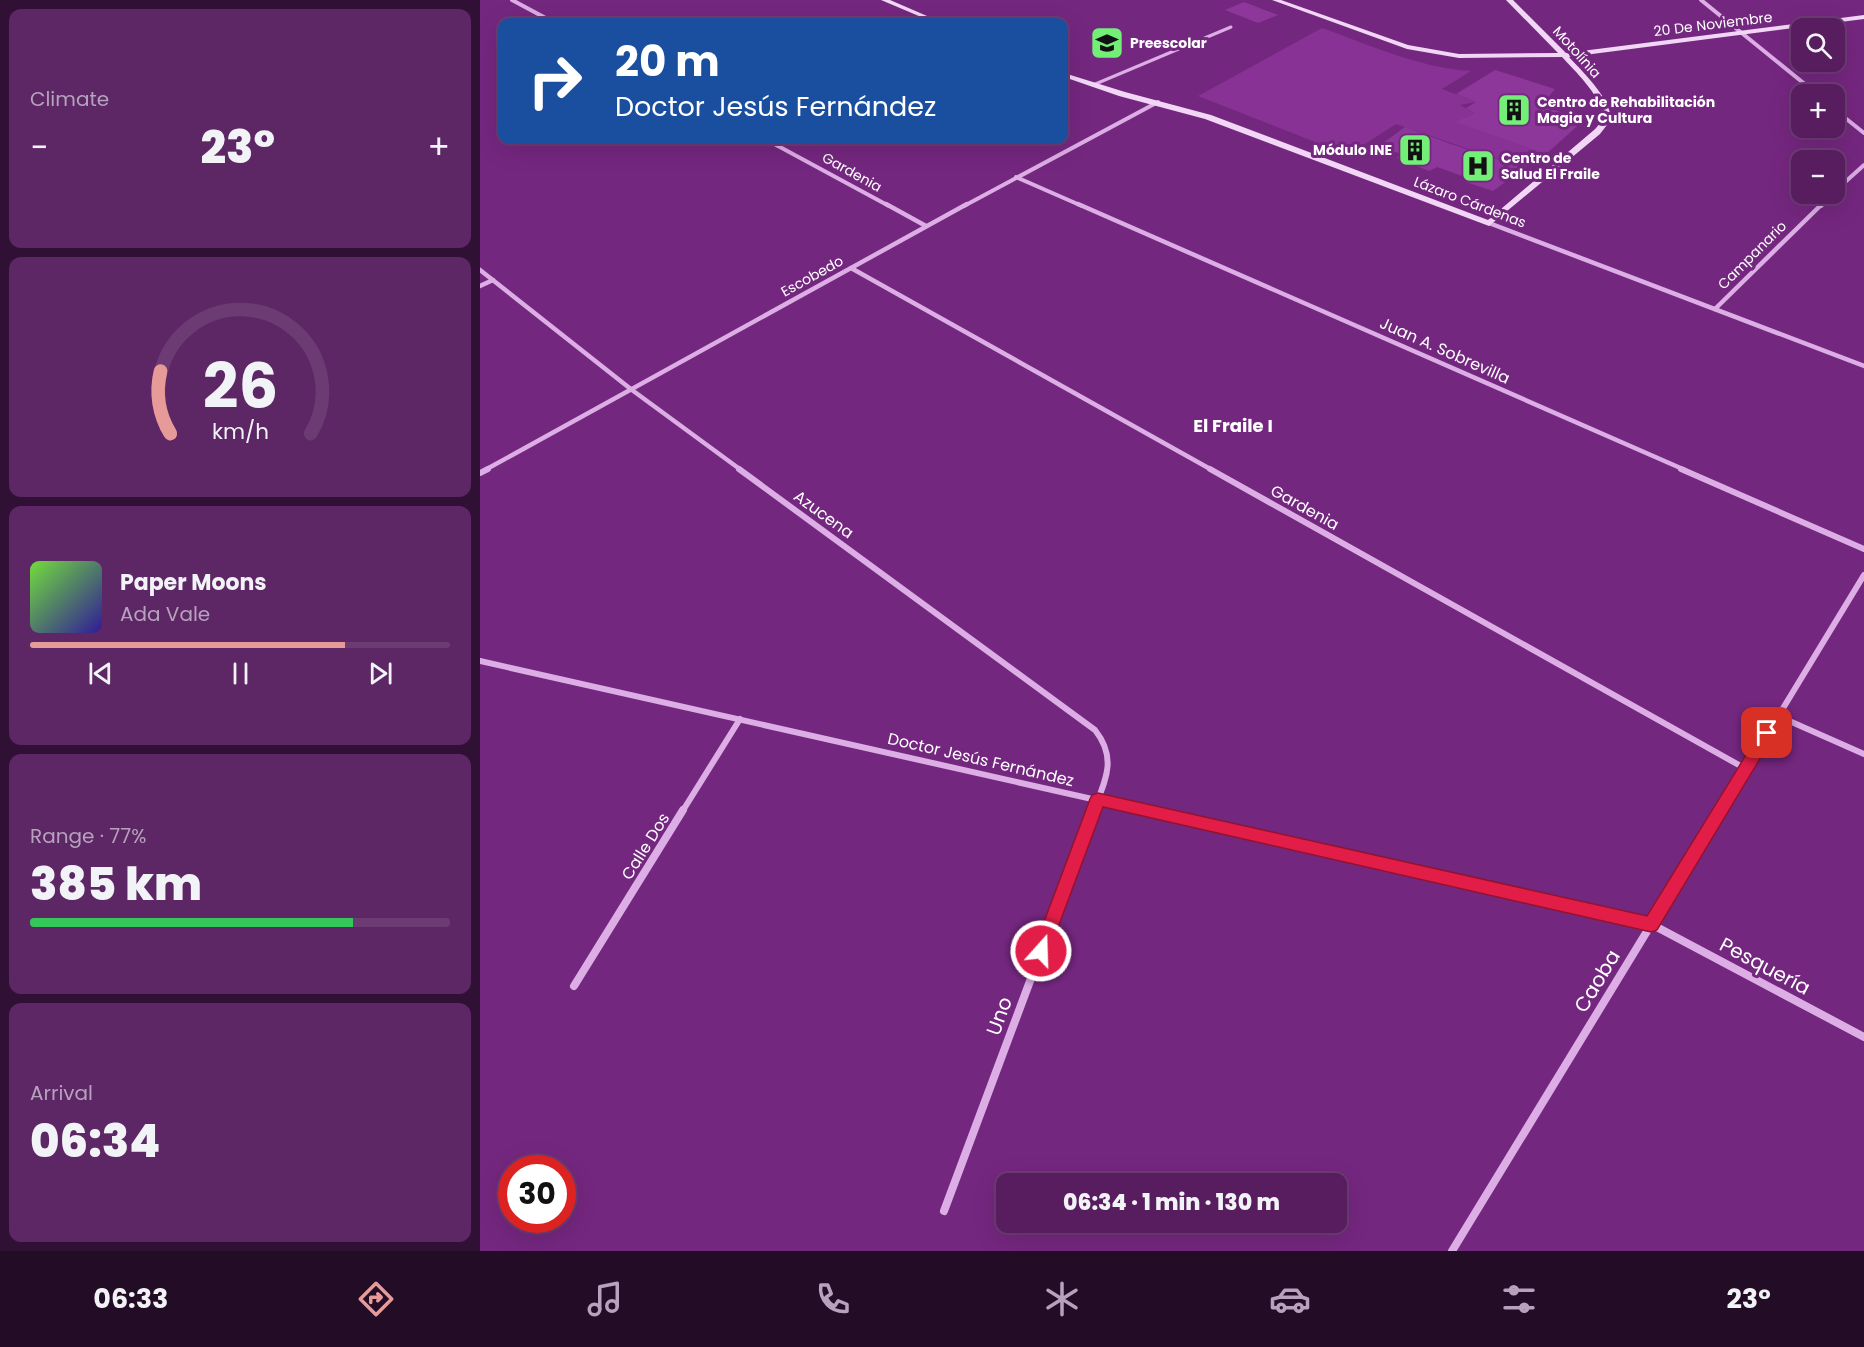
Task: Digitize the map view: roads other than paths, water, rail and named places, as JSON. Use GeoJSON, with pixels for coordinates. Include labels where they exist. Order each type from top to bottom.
{"type":"FeatureCollection","features":[{"type":"Feature","properties":{"kind":"street"},"geometry":{"type":"LineString","coordinates":[[512,0],[546,18]]}},
{"type":"Feature","properties":{"kind":"street"},"geometry":{"type":"LineString","coordinates":[[884,0],[928,18]]}},
{"type":"Feature","properties":{"kind":"street","name":"20 De Noviembre"},"geometry":{"type":"LineString","coordinates":[[1275,0],[1407,47],[1432,53],[1489,57],[1564,55],[1864,17]]}},
{"type":"Feature","properties":{"kind":"street","name":"Motolínia"},"geometry":{"type":"LineString","coordinates":[[1489,223],[1597,132],[1605,122],[1606,112],[1602,102],[1564,55],[1509,0]]}},
{"type":"Feature","properties":{"kind":"street"},"geometry":{"type":"LineString","coordinates":[[1701,0],[1805,84]]}},
{"type":"Feature","properties":{"kind":"street","name":"Lázaro Cárdenas"},"geometry":{"type":"LineString","coordinates":[[1068,76],[1208,117],[1864,366]]}},
{"type":"Feature","properties":{"kind":"street","name":"Escobedo"},"geometry":{"type":"LineString","coordinates":[[480,473],[926,226],[1158,102]]}},
{"type":"Feature","properties":{"kind":"street"},"geometry":{"type":"LineString","coordinates":[[1845,118],[1864,133]]}},
{"type":"Feature","properties":{"kind":"street","name":"Gardenia"},"geometry":{"type":"LineString","coordinates":[[774,144],[926,226]]}},
{"type":"Feature","properties":{"kind":"street","name":"Campanario"},"geometry":{"type":"LineString","coordinates":[[1845,183],[1864,165]]}},
{"type":"Feature","properties":{"kind":"street","name":"Juan A. Sobrevilla"},"geometry":{"type":"LineString","coordinates":[[1016,177],[1864,549]]}},
{"type":"Feature","properties":{"kind":"street","name":"Campanario"},"geometry":{"type":"LineString","coordinates":[[1715,309],[1823,204]]}},
{"type":"Feature","properties":{"kind":"street","name":"Gardenia"},"geometry":{"type":"LineString","coordinates":[[851,268],[1746,769]]}},
{"type":"Feature","properties":{"kind":"street","name":"Azucena"},"geometry":{"type":"LineString","coordinates":[[480,270],[632,390],[1095,730],[1107,742],[1110,755],[1098,799]]}},
{"type":"Feature","properties":{"kind":"street"},"geometry":{"type":"LineString","coordinates":[[480,286],[493,280]]}},
{"type":"Feature","properties":{"kind":"street","name":"Caoba"},"geometry":{"type":"LineString","coordinates":[[1452,1251],[1864,575]]}},
{"type":"Feature","properties":{"kind":"street","name":"Doctor Jesús Fernández"},"geometry":{"type":"LineString","coordinates":[[480,661],[1651,924]]}},
{"type":"Feature","properties":{"kind":"street"},"geometry":{"type":"LineString","coordinates":[[1778,716],[1864,754]]}},
{"type":"Feature","properties":{"kind":"street","name":"Calle Dos"},"geometry":{"type":"LineString","coordinates":[[574,986],[740,719]]}},
{"type":"Feature","properties":{"kind":"street","name":"Uno"},"geometry":{"type":"LineString","coordinates":[[944,1211],[1098,799]]}},
{"type":"Feature","properties":{"kind":"street","name":"Pesquería"},"geometry":{"type":"LineString","coordinates":[[1651,924],[1864,1037]]}},
{"type":"Feature","properties":{"kind":"lane"},"geometry":{"type":"LineString","coordinates":[[1093,85],[1231,27]]}},
{"type":"Feature","properties":{"kind":"place","name":"Preescolar"},"geometry":{"type":"Point","coordinates":[1107,43]}},
{"type":"Feature","properties":{"kind":"place","name":"Centro de Rehabilitación Magia y Cultura"},"geometry":{"type":"Point","coordinates":[1514,110]}},
{"type":"Feature","properties":{"kind":"place","name":"Módulo INE"},"geometry":{"type":"Point","coordinates":[1415,150]}},
{"type":"Feature","properties":{"kind":"place","name":"Centro de Salud El Fraile"},"geometry":{"type":"Point","coordinates":[1478,166]}},
{"type":"Feature","properties":{"kind":"district","name":"El Fraile I"},"geometry":{"type":"Point","coordinates":[1233,426]}}]}
